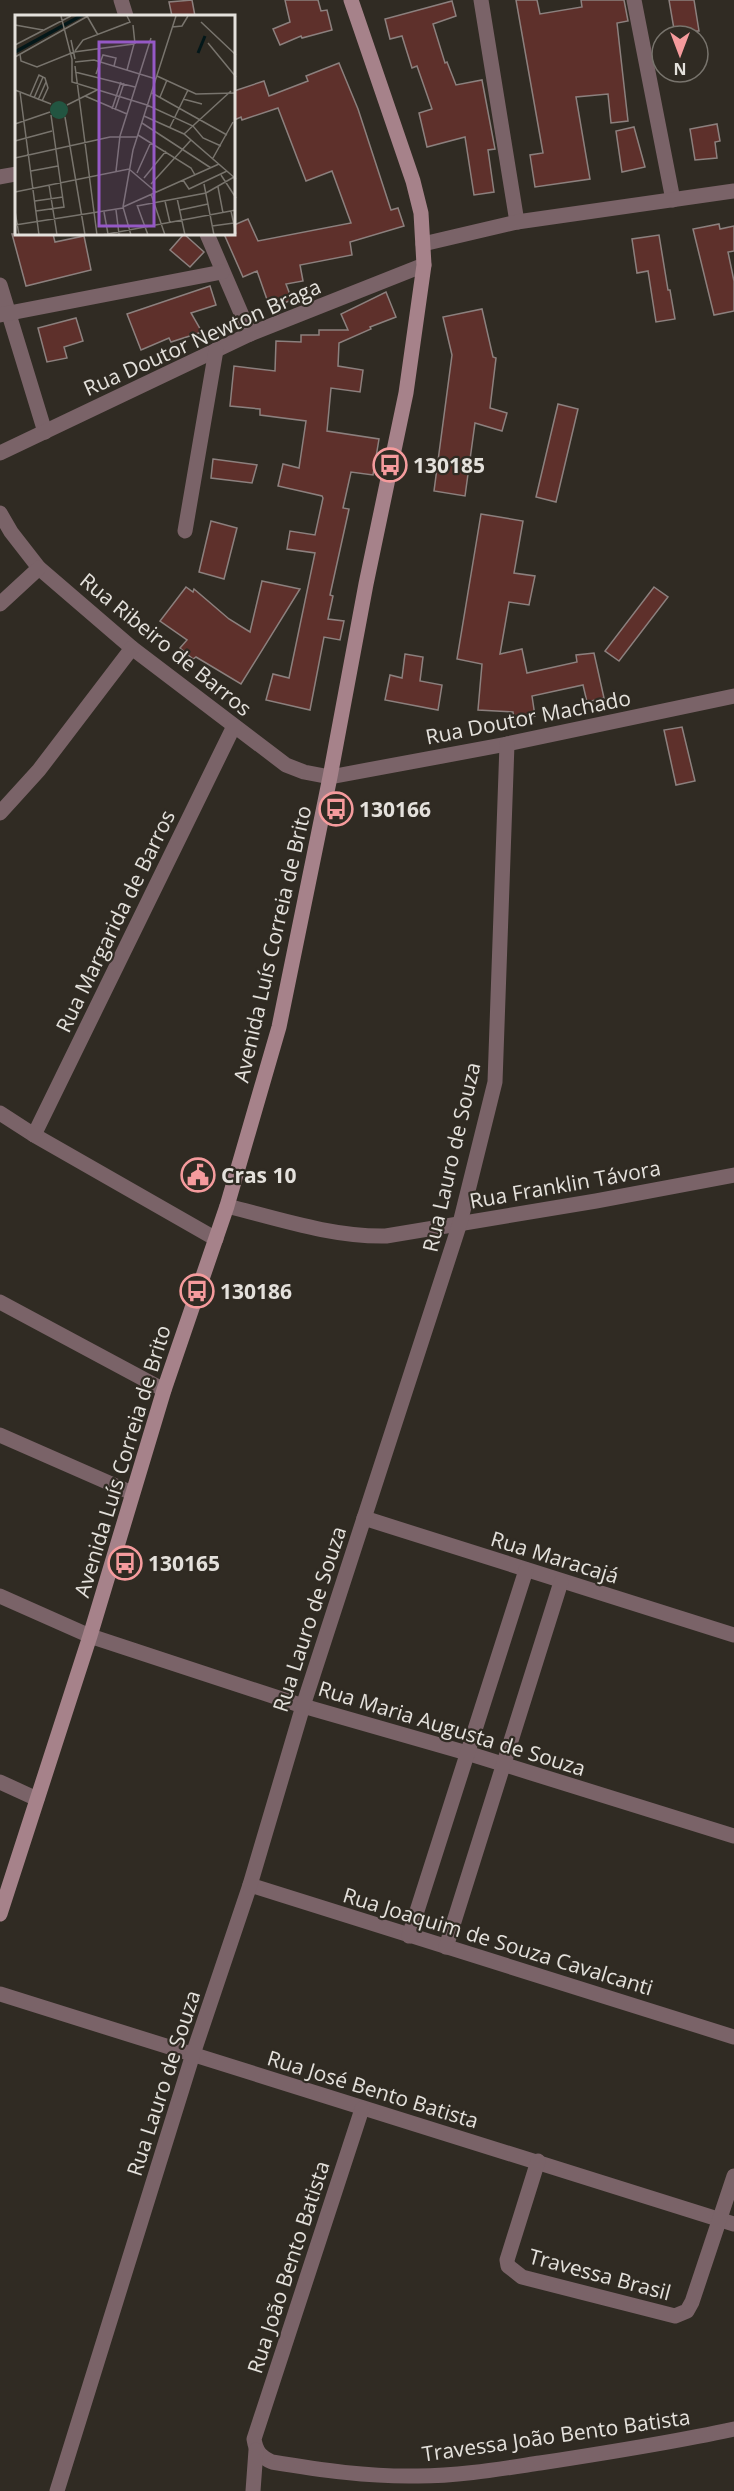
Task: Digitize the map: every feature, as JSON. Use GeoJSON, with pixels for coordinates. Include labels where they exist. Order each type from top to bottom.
{"type":"FeatureCollection","features":[{"type":"Feature","properties":{"kind":"main road","name":"Avenida Luís Correia de Brito"},"geometry":{"type":"LineString","coordinates":[[0,1914],[90,1636],[164,1390],[227,1206],[279,1027],[406,393],[423,265],[421,213],[413,181],[351,0]]}},
{"type":"Feature","properties":{"kind":"street"},"geometry":{"type":"LineString","coordinates":[[121,0],[126,15]]}},
{"type":"Feature","properties":{"kind":"street"},"geometry":{"type":"LineString","coordinates":[[481,0],[517,222]]}},
{"type":"Feature","properties":{"kind":"street"},"geometry":{"type":"LineString","coordinates":[[634,0],[673,200]]}},
{"type":"Feature","properties":{"kind":"street"},"geometry":{"type":"LineString","coordinates":[[0,177],[15,174]]}},
{"type":"Feature","properties":{"kind":"street"},"geometry":{"type":"LineString","coordinates":[[423,244],[517,222],[734,191]]}},
{"type":"Feature","properties":{"kind":"street"},"geometry":{"type":"LineString","coordinates":[[208,236],[250,334]]}},
{"type":"Feature","properties":{"kind":"street","name":"Rua Doutor Newton Braga"},"geometry":{"type":"LineString","coordinates":[[0,453],[250,334],[423,265]]}},
{"type":"Feature","properties":{"kind":"street"},"geometry":{"type":"LineString","coordinates":[[5,314],[222,272]]}},
{"type":"Feature","properties":{"kind":"street"},"geometry":{"type":"LineString","coordinates":[[0,285],[5,314],[45,432]]}},
{"type":"Feature","properties":{"kind":"street"},"geometry":{"type":"LineString","coordinates":[[185,531],[216,350]]}},
{"type":"Feature","properties":{"kind":"street","name":"Rua Ribeiro de Barros"},"geometry":{"type":"LineString","coordinates":[[0,513],[11,532],[39,568],[132,648],[286,765],[304,772],[330,777]]}},
{"type":"Feature","properties":{"kind":"street"},"geometry":{"type":"LineString","coordinates":[[0,604],[39,568]]}},
{"type":"Feature","properties":{"kind":"street"},"geometry":{"type":"LineString","coordinates":[[0,813],[39,770],[132,648]]}},
{"type":"Feature","properties":{"kind":"street","name":"Rua Doutor Machado"},"geometry":{"type":"LineString","coordinates":[[330,777],[507,744],[734,696]]}},
{"type":"Feature","properties":{"kind":"street","name":"Rua Margarida de Barros"},"geometry":{"type":"LineString","coordinates":[[34,1135],[234,726]]}},
{"type":"Feature","properties":{"kind":"street","name":"Rua Lauro de Souza"},"geometry":{"type":"LineString","coordinates":[[57,2491],[193,2054],[250,1885],[303,1706],[460,1223],[495,1082],[507,744]]}},
{"type":"Feature","properties":{"kind":"street"},"geometry":{"type":"LineString","coordinates":[[0,1113],[34,1135],[216,1239]]}},
{"type":"Feature","properties":{"kind":"street","name":"Rua Franklin Távora"},"geometry":{"type":"LineString","coordinates":[[227,1206],[339,1233],[362,1237],[386,1236],[596,1202],[734,1175]]}},
{"type":"Feature","properties":{"kind":"street"},"geometry":{"type":"LineString","coordinates":[[0,1302],[164,1390]]}},
{"type":"Feature","properties":{"kind":"street"},"geometry":{"type":"LineString","coordinates":[[0,1435],[132,1493]]}},
{"type":"Feature","properties":{"kind":"street","name":"Rua Maracajá"},"geometry":{"type":"LineString","coordinates":[[364,1518],[734,1635]]}},
{"type":"Feature","properties":{"kind":"street"},"geometry":{"type":"LineString","coordinates":[[409,1936],[526,1570]]}},
{"type":"Feature","properties":{"kind":"street"},"geometry":{"type":"LineString","coordinates":[[446,1947],[561,1582]]}},
{"type":"Feature","properties":{"kind":"street","name":"Rua Maria Augusta de Souza"},"geometry":{"type":"LineString","coordinates":[[0,1596],[90,1636],[303,1706],[467,1753],[734,1836]]}},
{"type":"Feature","properties":{"kind":"street"},"geometry":{"type":"LineString","coordinates":[[0,1782],[37,1798]]}},
{"type":"Feature","properties":{"kind":"street","name":"Rua Joaquim de Souza Cavalcanti"},"geometry":{"type":"LineString","coordinates":[[250,1885],[734,2037]]}},
{"type":"Feature","properties":{"kind":"street","name":"Rua José Bento Batista"},"geometry":{"type":"LineString","coordinates":[[0,1994],[727,2222]]}},
{"type":"Feature","properties":{"kind":"street","name":"Rua João Bento Batista"},"geometry":{"type":"LineString","coordinates":[[253,2491],[255,2444],[362,2109]]}},
{"type":"Feature","properties":{"kind":"street","name":"Travessa Brasil"},"geometry":{"type":"LineString","coordinates":[[538,2161],[507,2260],[508,2266],[522,2277],[675,2316],[680,2316],[687,2311],[692,2302],[727,2222],[734,2176]]}},
{"type":"Feature","properties":{"kind":"street","name":"Travessa João Bento Batista"},"geometry":{"type":"LineString","coordinates":[[255,2444],[263,2458],[272,2462],[353,2474],[418,2476],[473,2473],[591,2456],[656,2446],[734,2429]]}},
{"type":"Feature","properties":{"kind":"building"},"geometry":{"type":"Polygon","coordinates":[[[192,0],[195,15],[172,15],[169,2],[192,0]]]}},
{"type":"Feature","properties":{"kind":"building"},"geometry":{"type":"Polygon","coordinates":[[[285,0],[318,0],[321,11],[327,10],[332,30],[302,38],[301,36],[280,45],[273,29],[290,22],[285,0]]]}},
{"type":"Feature","properties":{"kind":"building"},"geometry":{"type":"Polygon","coordinates":[[[516,0],[537,0],[540,14],[582,7],[581,0],[624,0],[628,21],[617,23],[628,121],[611,123],[608,94],[576,97],[590,179],[535,187],[530,155],[543,153],[516,0]]]}},
{"type":"Feature","properties":{"kind":"building"},"geometry":{"type":"Polygon","coordinates":[[[669,0],[694,0],[698,24],[673,24],[669,0]]]}},
{"type":"Feature","properties":{"kind":"building"},"geometry":{"type":"Polygon","coordinates":[[[452,1],[456,16],[433,24],[445,63],[447,62],[456,85],[482,80],[495,149],[488,150],[494,192],[474,195],[465,137],[427,147],[419,113],[432,109],[417,66],[412,68],[402,36],[390,39],[385,19],[452,1]]]}},
{"type":"Feature","properties":{"kind":"building"},"geometry":{"type":"Polygon","coordinates":[[[339,63],[358,109],[391,210],[398,208],[404,226],[350,242],[352,255],[300,265],[303,281],[286,284],[292,300],[270,308],[257,271],[243,277],[225,236],[236,236],[236,224],[248,219],[258,241],[351,223],[332,171],[306,181],[278,108],[242,120],[241,117],[236,119],[236,90],[264,81],[269,96],[308,81],[306,76],[339,63]]]}},
{"type":"Feature","properties":{"kind":"building"},"geometry":{"type":"Polygon","coordinates":[[[717,124],[720,141],[715,142],[717,158],[695,160],[690,129],[717,124]]]}},
{"type":"Feature","properties":{"kind":"building"},"geometry":{"type":"Polygon","coordinates":[[[634,127],[645,167],[622,172],[616,131],[634,127]]]}},
{"type":"Feature","properties":{"kind":"building"},"geometry":{"type":"Polygon","coordinates":[[[719,224],[720,229],[734,226],[734,251],[728,252],[734,281],[734,311],[714,315],[693,229],[719,224]]]}},
{"type":"Feature","properties":{"kind":"building"},"geometry":{"type":"Polygon","coordinates":[[[12,234],[15,236],[54,236],[55,242],[84,236],[91,270],[26,286],[12,234]]]}},
{"type":"Feature","properties":{"kind":"building"},"geometry":{"type":"Polygon","coordinates":[[[659,235],[675,319],[656,322],[648,271],[637,273],[632,239],[659,235]]]}},
{"type":"Feature","properties":{"kind":"building"},"geometry":{"type":"Polygon","coordinates":[[[182,236],[186,236],[204,252],[190,267],[170,250],[182,236]]]}},
{"type":"Feature","properties":{"kind":"building"},"geometry":{"type":"Polygon","coordinates":[[[210,286],[216,305],[191,313],[202,332],[171,342],[169,338],[141,350],[127,314],[210,286]]]}},
{"type":"Feature","properties":{"kind":"building"},"geometry":{"type":"Polygon","coordinates":[[[386,292],[396,317],[339,343],[338,366],[363,370],[360,392],[331,388],[327,431],[379,439],[373,475],[351,472],[343,508],[349,509],[330,595],[333,596],[328,619],[344,621],[340,640],[324,637],[310,710],[266,700],[273,674],[289,678],[315,553],[287,549],[290,531],[315,535],[323,498],[278,486],[283,464],[299,468],[306,421],[260,415],[260,409],[230,406],[234,366],[275,371],[276,341],[301,342],[301,335],[319,335],[319,330],[348,330],[341,314],[386,292]]]}},
{"type":"Feature","properties":{"kind":"building"},"geometry":{"type":"Polygon","coordinates":[[[482,309],[493,357],[496,358],[490,408],[507,413],[502,431],[475,423],[465,496],[434,491],[452,355],[443,317],[482,309]]]}},
{"type":"Feature","properties":{"kind":"building"},"geometry":{"type":"Polygon","coordinates":[[[76,318],[83,341],[64,347],[67,358],[47,362],[38,328],[76,318]]]}},
{"type":"Feature","properties":{"kind":"building"},"geometry":{"type":"Polygon","coordinates":[[[558,404],[578,409],[556,502],[536,497],[558,404]]]}},
{"type":"Feature","properties":{"kind":"building"},"geometry":{"type":"Polygon","coordinates":[[[213,459],[257,465],[252,483],[211,478],[213,459]]]}},
{"type":"Feature","properties":{"kind":"building"},"geometry":{"type":"Polygon","coordinates":[[[481,514],[523,521],[514,573],[535,576],[529,605],[509,602],[500,654],[522,649],[527,673],[577,662],[576,655],[594,653],[604,698],[587,702],[583,685],[532,696],[535,716],[514,719],[513,712],[478,710],[482,664],[457,659],[481,514]]]}},
{"type":"Feature","properties":{"kind":"building"},"geometry":{"type":"Polygon","coordinates":[[[211,521],[237,528],[224,579],[199,572],[211,521]]]}},
{"type":"Feature","properties":{"kind":"building"},"geometry":{"type":"Polygon","coordinates":[[[262,581],[300,589],[241,684],[196,657],[193,659],[180,648],[187,640],[160,621],[186,587],[193,592],[194,589],[229,619],[250,632],[262,581]]]}},
{"type":"Feature","properties":{"kind":"building"},"geometry":{"type":"Polygon","coordinates":[[[654,587],[668,597],[619,661],[605,651],[654,587]]]}},
{"type":"Feature","properties":{"kind":"building"},"geometry":{"type":"Polygon","coordinates":[[[405,654],[423,657],[420,681],[442,685],[438,710],[385,700],[390,675],[402,678],[405,654]]]}},
{"type":"Feature","properties":{"kind":"building"},"geometry":{"type":"Polygon","coordinates":[[[682,727],[695,781],[676,785],[664,730],[682,727]]]}},
{"type":"Feature","properties":{"kind":"place","name":"130185"},"geometry":{"type":"Point","coordinates":[390,465]}},
{"type":"Feature","properties":{"kind":"place","name":"130166"},"geometry":{"type":"Point","coordinates":[336,809]}},
{"type":"Feature","properties":{"kind":"place","name":"Cras 10"},"geometry":{"type":"Point","coordinates":[198,1175]}},
{"type":"Feature","properties":{"kind":"place","name":"130186"},"geometry":{"type":"Point","coordinates":[197,1291]}},
{"type":"Feature","properties":{"kind":"place","name":"130165"},"geometry":{"type":"Point","coordinates":[125,1563]}}]}
